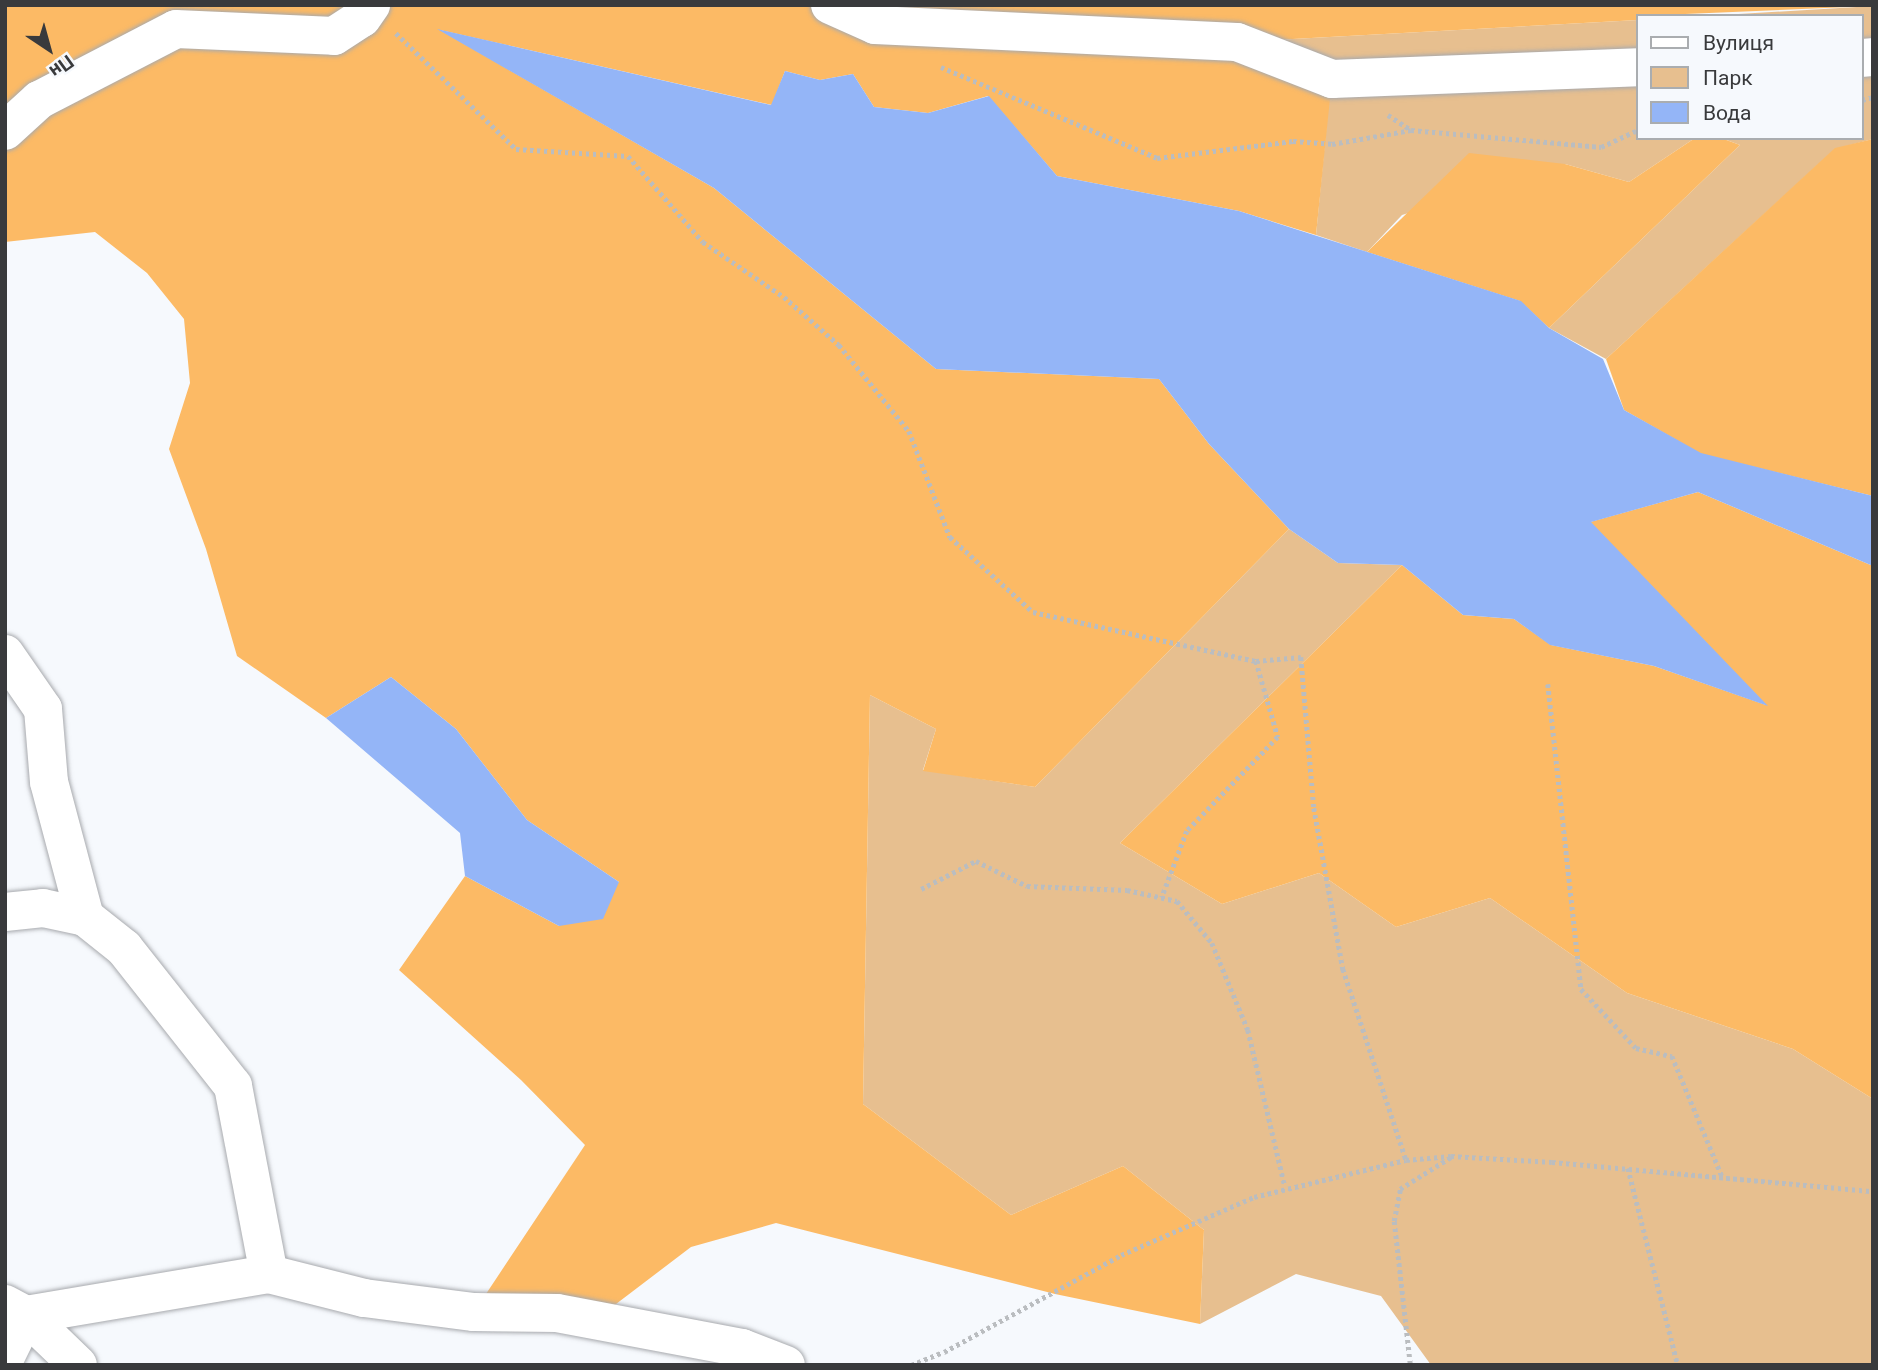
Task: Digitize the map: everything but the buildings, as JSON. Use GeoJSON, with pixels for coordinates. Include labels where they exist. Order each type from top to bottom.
{"type":"FeatureCollection","features":[{"type":"Feature","properties":{"kind":"street"},"geometry":{"type":"LineString","coordinates":[[830,5],[875,25],[1237,43],[1332,79],[1636,67]]}},
{"type":"Feature","properties":{"kind":"street"},"geometry":{"type":"LineString","coordinates":[[5,131],[39,100],[176,29],[334,36],[366,12]]}},
{"type":"Feature","properties":{"kind":"street"},"geometry":{"type":"LineString","coordinates":[[5,654],[43,709],[49,782],[85,917]]}},
{"type":"Feature","properties":{"kind":"street"},"geometry":{"type":"LineString","coordinates":[[5,912],[43,908],[85,917],[124,948],[233,1086],[269,1274]]}},
{"type":"Feature","properties":{"kind":"street"},"geometry":{"type":"LineString","coordinates":[[16,1309],[269,1274],[364,1298],[474,1312],[557,1313],[742,1348],[786,1365]]}},
{"type":"Feature","properties":{"kind":"street"},"geometry":{"type":"LineString","coordinates":[[5,1358],[16,1309]]}},
{"type":"Feature","properties":{"kind":"street"},"geometry":{"type":"LineString","coordinates":[[16,1309],[78,1365]]}},
{"type":"Feature","properties":{"kind":"path"},"geometry":{"type":"LineString","coordinates":[[366,12],[395,32],[516,149],[628,156],[703,242],[784,297],[839,345],[909,430],[950,537],[1033,612],[1256,661],[1301,657],[1314,808],[1343,969],[1406,1160]]}},
{"type":"Feature","properties":{"kind":"path"},"geometry":{"type":"LineString","coordinates":[[930,62],[1157,158],[1293,141],[1332,144],[1411,130],[1601,146],[1636,131]]}},
{"type":"Feature","properties":{"kind":"path"},"geometry":{"type":"LineString","coordinates":[[1332,79],[1411,130]]}},
{"type":"Feature","properties":{"kind":"path"},"geometry":{"type":"LineString","coordinates":[[1162,897],[1187,831],[1278,737],[1256,661]]}},
{"type":"Feature","properties":{"kind":"path"},"geometry":{"type":"LineString","coordinates":[[1548,684],[1581,989],[1636,1048],[1672,1056],[1722,1177]]}},
{"type":"Feature","properties":{"kind":"path"},"geometry":{"type":"LineString","coordinates":[[921,889],[976,861],[1027,886],[1127,890],[1177,901],[1217,956],[1248,1030],[1285,1186]]}},
{"type":"Feature","properties":{"kind":"path"},"geometry":{"type":"LineString","coordinates":[[1410,1364],[1394,1221],[1400,1189],[1451,1156]]}},
{"type":"Feature","properties":{"kind":"path"},"geometry":{"type":"LineString","coordinates":[[911,1365],[944,1352],[1121,1255],[1285,1186],[1406,1160],[1451,1156],[1628,1168],[1873,1191]]}},
{"type":"Feature","properties":{"kind":"path"},"geometry":{"type":"LineString","coordinates":[[1628,1168],[1678,1365]]}},
{"type":"Feature","properties":{"kind":"green space"},"geometry":{"type":"Polygon","coordinates":[[[1873,6],[1873,139],[1835,149],[1606,359],[1549,328],[1740,145],[1726,140],[1864,140],[1864,14],[1739,14],[1873,6]]]}},
{"type":"Feature","properties":{"kind":"green space"},"geometry":{"type":"Polygon","coordinates":[[[1636,20],[1636,140],[1692,140],[1629,182],[1565,164],[1402,215],[1367,252],[1316,235],[1331,79],[1237,42],[1636,20]]]}},
{"type":"Feature","properties":{"kind":"green space"},"geometry":{"type":"Polygon","coordinates":[[[1289,529],[1338,563],[1402,565],[1120,843],[1222,904],[1319,873],[1396,927],[1490,898],[1627,993],[1793,1049],[1873,1099],[1873,1365],[1431,1365],[1381,1296],[1296,1274],[1200,1324],[1204,1230],[1123,1166],[1011,1215],[863,1104],[870,695],[936,729],[923,770],[1035,787],[1289,529]]]}},
{"type":"Feature","properties":{"kind":"shaded area"},"geometry":{"type":"Polygon","coordinates":[[[5,5],[1873,5],[1636,14],[1636,20],[1239,42],[1332,79],[1316,235],[1239,211],[1057,176],[988,96],[928,113],[874,107],[853,74],[820,80],[785,71],[772,105],[440,30],[714,188],[936,369],[1159,379],[1209,444],[1289,529],[1035,787],[923,771],[936,729],[870,695],[863,1104],[1011,1215],[1123,1166],[1204,1230],[1200,1324],[1055,1294],[776,1223],[691,1247],[595,1320],[474,1312],[585,1145],[521,1080],[399,970],[465,876],[559,926],[619,882],[527,820],[456,729],[391,677],[326,718],[237,656],[206,549],[169,449],[190,383],[184,319],[147,273],[95,232],[5,242],[5,5]]]}},
{"type":"Feature","properties":{"kind":"shaded area"},"geometry":{"type":"Polygon","coordinates":[[[1873,139],[1873,496],[1701,454],[1624,410],[1606,359],[1835,148],[1873,139]]]}},
{"type":"Feature","properties":{"kind":"shaded area"},"geometry":{"type":"Polygon","coordinates":[[[1692,140],[1726,140],[1740,145],[1549,328],[1520,301],[1367,252],[1469,153],[1565,164],[1629,182],[1692,140]]]}},
{"type":"Feature","properties":{"kind":"shaded area"},"geometry":{"type":"Polygon","coordinates":[[[1698,492],[1873,566],[1873,1099],[1793,1049],[1627,993],[1490,898],[1396,927],[1319,873],[1222,904],[1120,843],[1402,565],[1463,615],[1514,619],[1551,645],[1654,666],[1766,705],[1590,522],[1698,492]]]}},
{"type":"Feature","properties":{"kind":"water"},"geometry":{"type":"Polygon","coordinates":[[[437,29],[771,105],[785,71],[820,80],[853,74],[874,107],[928,113],[989,96],[1057,176],[1239,211],[1521,301],[1549,328],[1603,359],[1624,410],[1701,453],[1873,496],[1873,566],[1698,492],[1591,522],[1768,706],[1654,666],[1550,645],[1514,619],[1463,615],[1402,565],[1338,563],[1289,529],[1209,444],[1159,379],[936,369],[714,188],[437,29]]]}},
{"type":"Feature","properties":{"kind":"water"},"geometry":{"type":"Polygon","coordinates":[[[391,677],[456,729],[527,820],[619,882],[603,919],[559,926],[465,876],[460,833],[326,718],[391,677]]]}}]}
